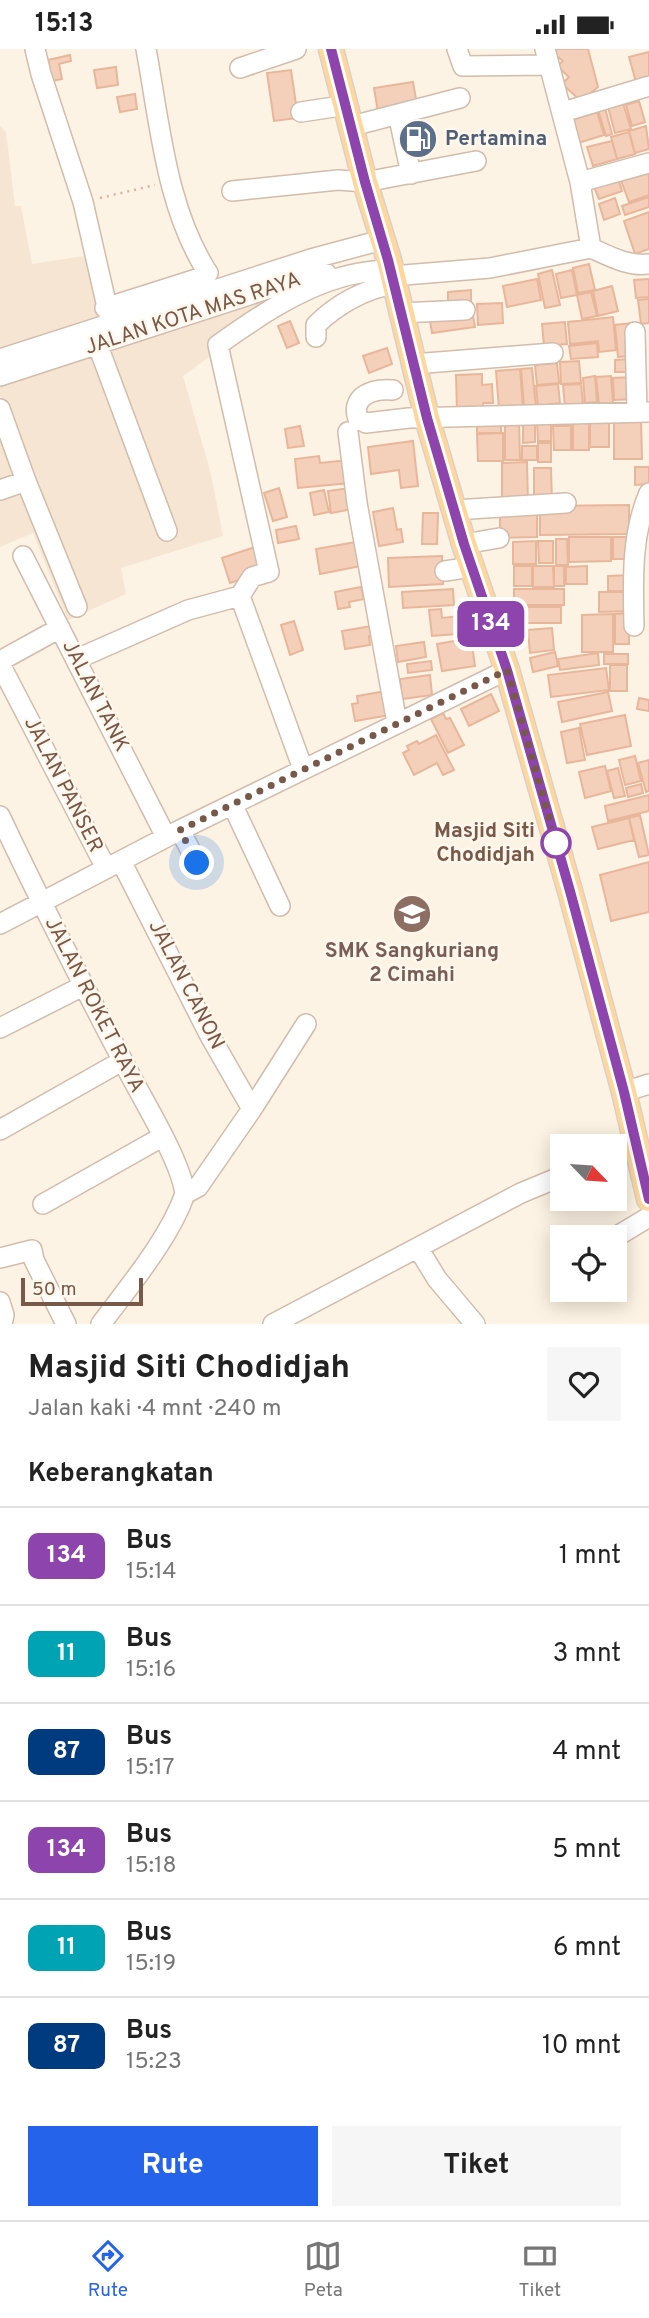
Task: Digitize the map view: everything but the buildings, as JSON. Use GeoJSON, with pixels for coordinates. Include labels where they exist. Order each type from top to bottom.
{"type":"FeatureCollection","features":[{"type":"Feature","properties":{"kind":"main road"},"geometry":{"type":"LineString","coordinates":[[331,49],[427,418],[468,555],[507,670],[624,1092],[625,1134]]}},
{"type":"Feature","properties":{"kind":"main road"},"geometry":{"type":"LineString","coordinates":[[627,1152],[649,1199]]}},
{"type":"Feature","properties":{"kind":"street"},"geometry":{"type":"LineString","coordinates":[[35,49],[83,202],[102,327],[167,531]]}},
{"type":"Feature","properties":{"kind":"street"},"geometry":{"type":"LineString","coordinates":[[102,327],[170,289],[208,273],[192,248],[172,182],[146,49]]}},
{"type":"Feature","properties":{"kind":"street"},"geometry":{"type":"LineString","coordinates":[[240,68],[296,49]]}},
{"type":"Feature","properties":{"kind":"street"},"geometry":{"type":"LineString","coordinates":[[458,57],[466,67],[547,57],[580,183],[591,248]]}},
{"type":"Feature","properties":{"kind":"street"},"geometry":{"type":"LineString","coordinates":[[562,112],[649,86]]}},
{"type":"Feature","properties":{"kind":"street"},"geometry":{"type":"LineString","coordinates":[[301,112],[349,116],[398,114],[460,97]]}},
{"type":"Feature","properties":{"kind":"street"},"geometry":{"type":"LineString","coordinates":[[398,114],[411,174]]}},
{"type":"Feature","properties":{"kind":"street"},"geometry":{"type":"LineString","coordinates":[[232,191],[338,180],[365,182],[476,161]]}},
{"type":"Feature","properties":{"kind":"street"},"geometry":{"type":"LineString","coordinates":[[580,183],[649,163]]}},
{"type":"Feature","properties":{"kind":"street"},"geometry":{"type":"LineString","coordinates":[[77,659],[188,610],[240,596],[251,577],[269,572],[218,345],[264,314],[315,287],[342,276],[389,266],[489,268],[591,248],[629,263],[649,264]]}},
{"type":"Feature","properties":{"kind":"street"},"geometry":{"type":"LineString","coordinates":[[316,337],[316,325],[328,313],[371,288],[389,266]]}},
{"type":"Feature","properties":{"kind":"street","name":"JALAN KOTA MAS RAYA"},"geometry":{"type":"LineString","coordinates":[[0,359],[290,274],[389,266]]}},
{"type":"Feature","properties":{"kind":"street"},"geometry":{"type":"LineString","coordinates":[[401,313],[465,310]]}},
{"type":"Feature","properties":{"kind":"street","name":"JALAN KOTA MAS RAYA"},"geometry":{"type":"LineString","coordinates":[[0,376],[102,327]]}},
{"type":"Feature","properties":{"kind":"street"},"geometry":{"type":"LineString","coordinates":[[393,390],[368,393],[358,400],[355,409],[358,419],[366,423],[427,418],[643,412],[635,332]]}},
{"type":"Feature","properties":{"kind":"street"},"geometry":{"type":"LineString","coordinates":[[414,364],[553,353]]}},
{"type":"Feature","properties":{"kind":"street"},"geometry":{"type":"LineString","coordinates":[[0,409],[77,607]]}},
{"type":"Feature","properties":{"kind":"street"},"geometry":{"type":"LineString","coordinates":[[348,432],[357,503],[397,723]]}},
{"type":"Feature","properties":{"kind":"street"},"geometry":{"type":"LineString","coordinates":[[0,490],[26,481]]}},
{"type":"Feature","properties":{"kind":"street"},"geometry":{"type":"LineString","coordinates":[[634,626],[633,580],[643,537],[641,512],[649,492]]}},
{"type":"Feature","properties":{"kind":"street"},"geometry":{"type":"LineString","coordinates":[[454,510],[566,503]]}},
{"type":"Feature","properties":{"kind":"street"},"geometry":{"type":"LineString","coordinates":[[445,571],[499,538]]}},
{"type":"Feature","properties":{"kind":"street","name":"JALAN TANK"},"geometry":{"type":"LineString","coordinates":[[23,555],[173,834],[197,863]]}},
{"type":"Feature","properties":{"kind":"street"},"geometry":{"type":"LineString","coordinates":[[240,596],[303,769]]}},
{"type":"Feature","properties":{"kind":"street"},"geometry":{"type":"LineString","coordinates":[[0,662],[60,628]]}},
{"type":"Feature","properties":{"kind":"street","name":"JALAN PANSER"},"geometry":{"type":"LineString","coordinates":[[0,662],[114,865]]}},
{"type":"Feature","properties":{"kind":"street"},"geometry":{"type":"LineString","coordinates":[[0,924],[173,834],[507,670]]}},
{"type":"Feature","properties":{"kind":"street"},"geometry":{"type":"LineString","coordinates":[[233,806],[280,906]]}},
{"type":"Feature","properties":{"kind":"street","name":"JALAN ROKET RAYA"},"geometry":{"type":"LineString","coordinates":[[0,816],[83,986],[163,1137],[183,1180],[185,1193]]}},
{"type":"Feature","properties":{"kind":"street","name":"JALAN CANON"},"geometry":{"type":"LineString","coordinates":[[114,865],[252,1109]]}},
{"type":"Feature","properties":{"kind":"street"},"geometry":{"type":"LineString","coordinates":[[0,1028],[83,986]]}},
{"type":"Feature","properties":{"kind":"street"},"geometry":{"type":"LineString","coordinates":[[101,1324],[155,1248],[179,1209],[185,1193],[198,1187],[306,1024]]}},
{"type":"Feature","properties":{"kind":"street"},"geometry":{"type":"LineString","coordinates":[[0,1130],[122,1061]]}},
{"type":"Feature","properties":{"kind":"street"},"geometry":{"type":"LineString","coordinates":[[624,1092],[649,1084]]}},
{"type":"Feature","properties":{"kind":"street"},"geometry":{"type":"LineString","coordinates":[[43,1204],[163,1137]]}},
{"type":"Feature","properties":{"kind":"street"},"geometry":{"type":"LineString","coordinates":[[273,1324],[521,1193],[550,1181]]}},
{"type":"Feature","properties":{"kind":"street"},"geometry":{"type":"LineString","coordinates":[[627,1230],[649,1217]]}},
{"type":"Feature","properties":{"kind":"street"},"geometry":{"type":"LineString","coordinates":[[418,1248],[437,1279],[475,1324]]}},
{"type":"Feature","properties":{"kind":"street"},"geometry":{"type":"LineString","coordinates":[[0,1258],[32,1249],[34,1260],[66,1324]]}},
{"type":"Feature","properties":{"kind":"street"},"geometry":{"type":"LineString","coordinates":[[0,1302],[4,1315],[2,1324]]}},
{"type":"Feature","properties":{"kind":"path"},"geometry":{"type":"LineString","coordinates":[[83,202],[172,182]]}},
{"type":"Feature","properties":{"kind":"shaded area"},"geometry":{"type":"Polygon","coordinates":[[[0,126],[6,132],[15,206],[21,206],[32,264],[84,256],[99,314],[322,256],[217,351],[183,376],[211,474],[223,536],[121,568],[126,594],[68,620],[33,533],[0,547],[0,126]]]}},
{"type":"Feature","properties":{"kind":"bus line","name":"134"},"geometry":{"type":"LineString","coordinates":[[331,49],[427,418],[464,544],[507,670],[570,891],[624,1092],[649,1199]]}},
{"type":"Feature","properties":{"kind":"place","name":"Pertamina"},"geometry":{"type":"Point","coordinates":[418,139]}},
{"type":"Feature","properties":{"kind":"place","name":"Masjid Siti Chodidjah"},"geometry":{"type":"Point","coordinates":[556,843]}},
{"type":"Feature","properties":{"kind":"place","name":"SMK Sangkuriang 2 Cimahi"},"geometry":{"type":"Point","coordinates":[412,914]}},
{"type":"Feature","properties":{"kind":"route"},"geometry":{"type":"LineString","coordinates":[[197,863],[180,830],[507,670],[557,845],[556,843]]}}]}
